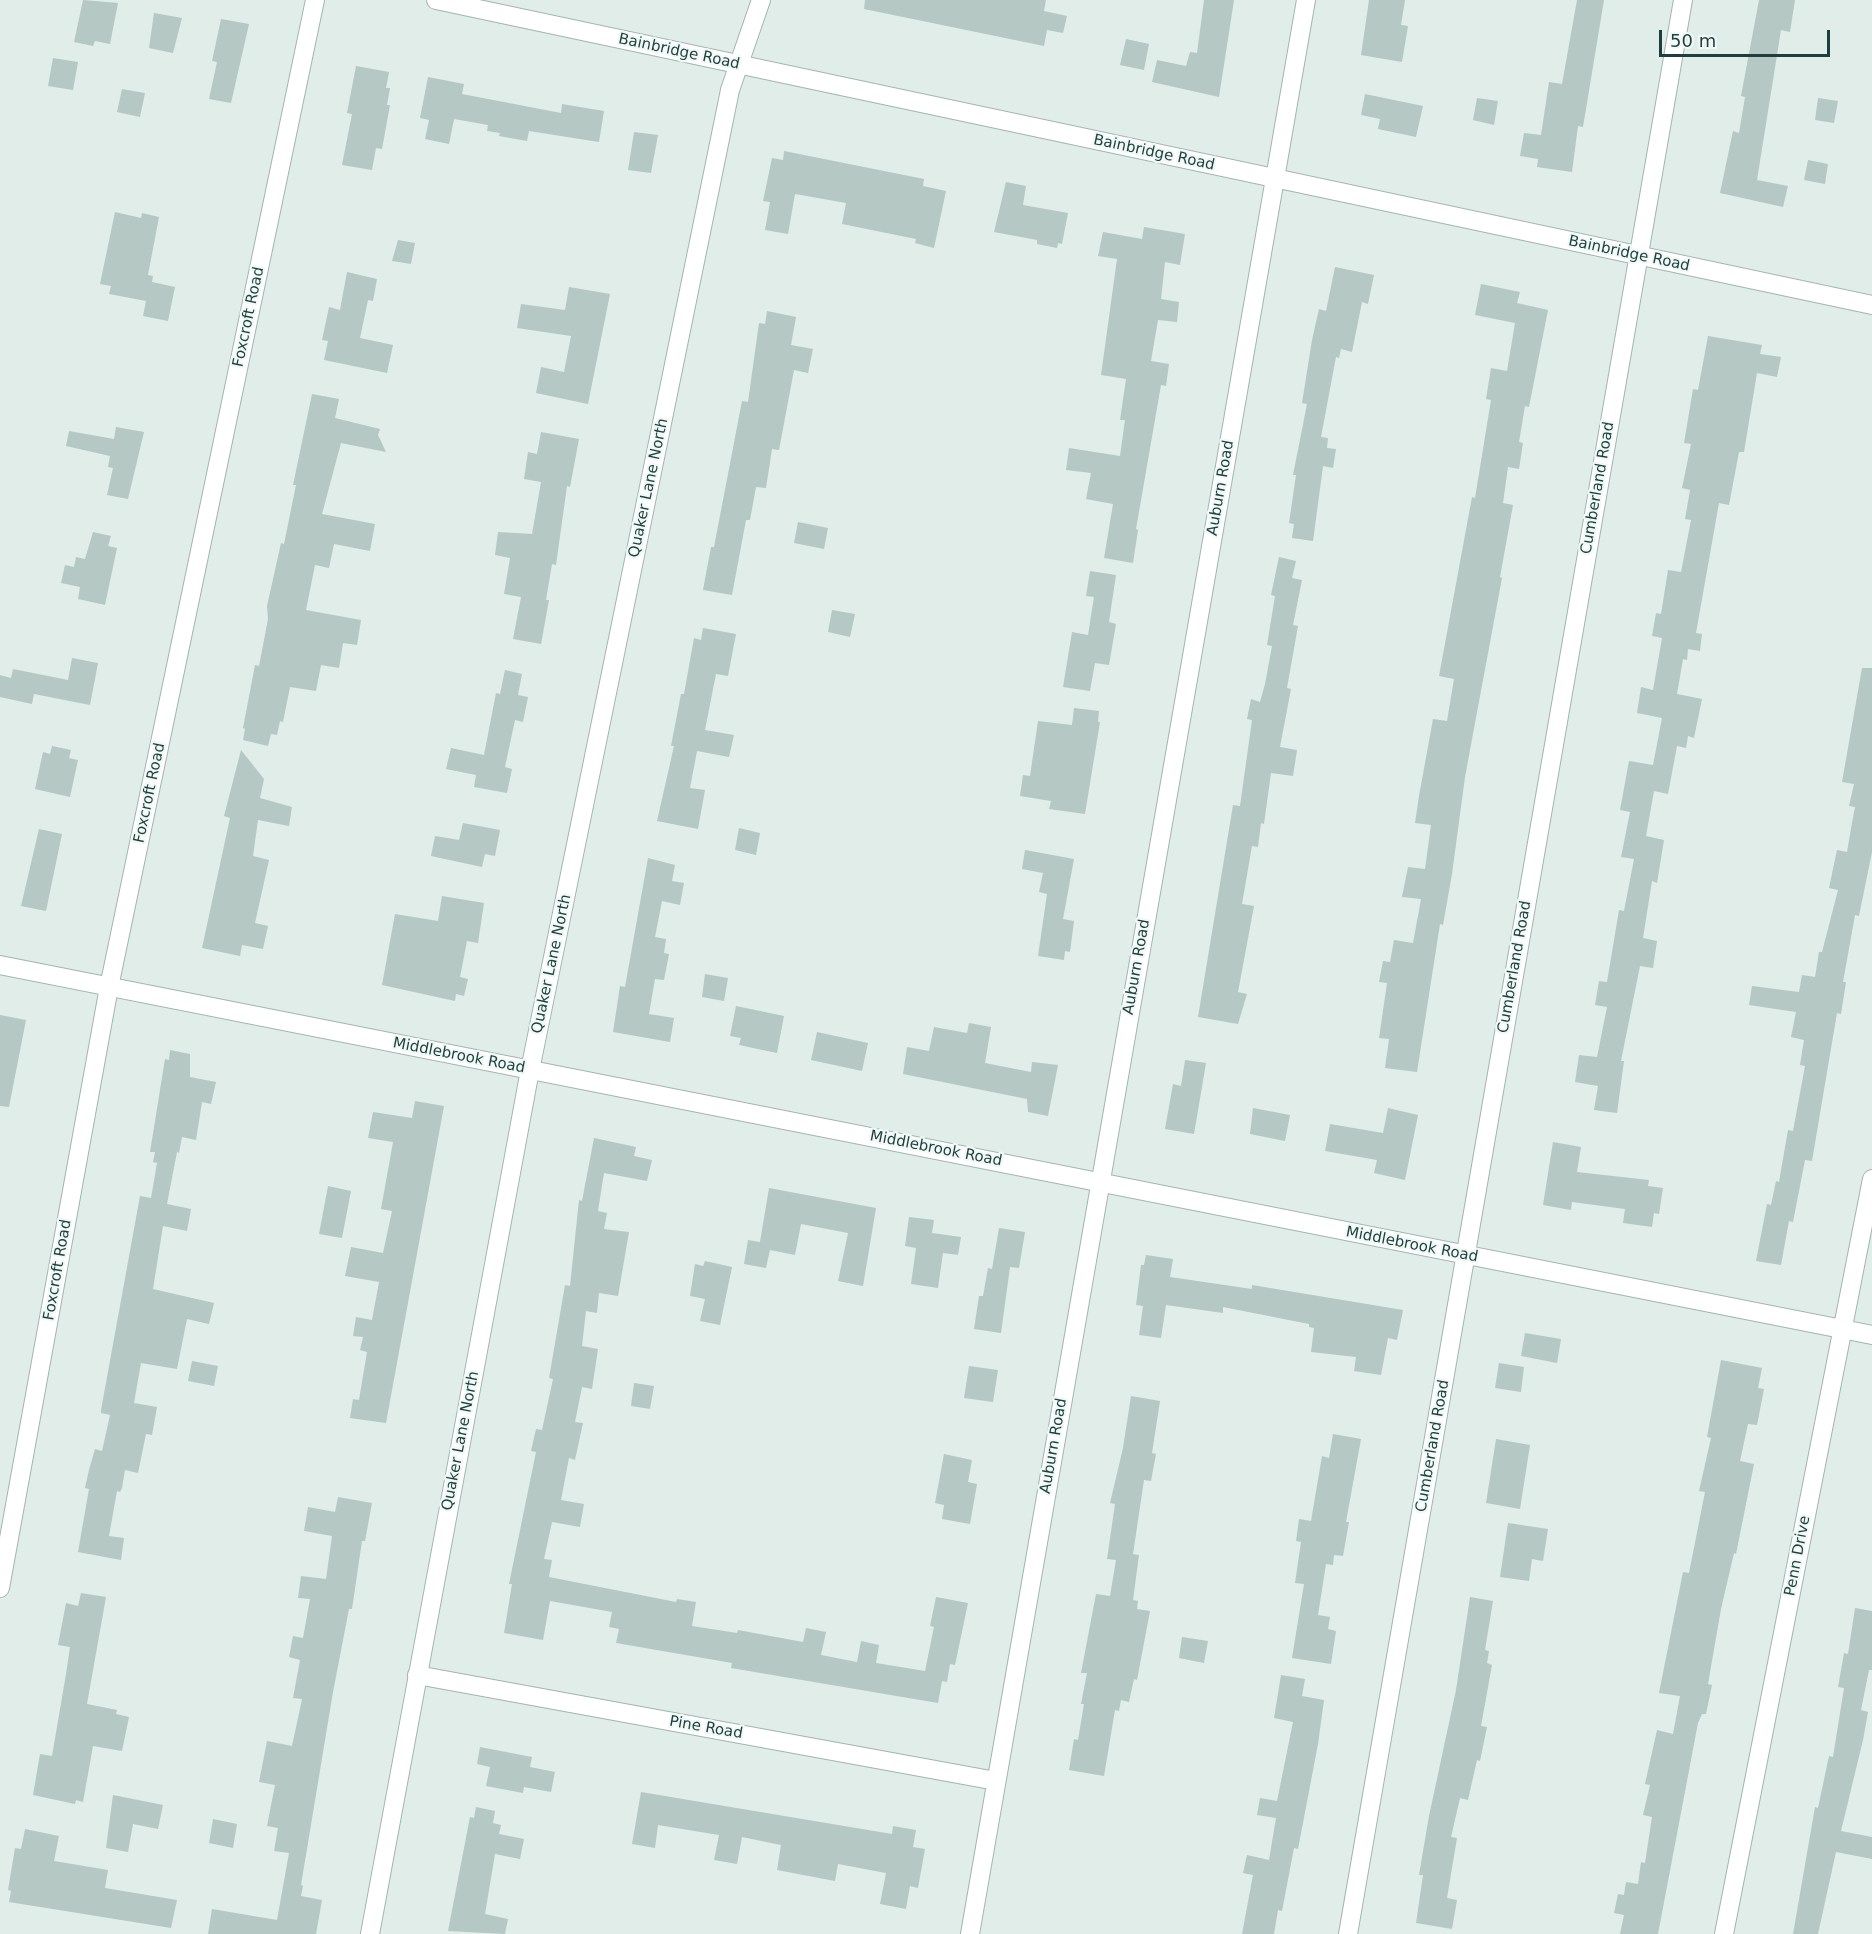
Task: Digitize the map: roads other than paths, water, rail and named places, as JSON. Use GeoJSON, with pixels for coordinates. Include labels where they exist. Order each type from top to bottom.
{"type":"FeatureCollection","features":[{"type":"Feature","properties":{"kind":"street","name":"Foxcroft Road"},"geometry":{"type":"LineString","coordinates":[[0,1588],[109,987],[315,0]]}},
{"type":"Feature","properties":{"kind":"street","name":"Bainbridge Road"},"geometry":{"type":"LineString","coordinates":[[436,0],[1872,305]]}},
{"type":"Feature","properties":{"kind":"street","name":"Quaker Lane North"},"geometry":{"type":"LineString","coordinates":[[370,1934],[530,1070],[730,90],[761,0]]}},
{"type":"Feature","properties":{"kind":"street","name":"Auburn Road"},"geometry":{"type":"LineString","coordinates":[[970,1934],[1306,0]]}},
{"type":"Feature","properties":{"kind":"street","name":"Cumberland Road"},"geometry":{"type":"LineString","coordinates":[[1348,1934],[1683,0]]}},
{"type":"Feature","properties":{"kind":"street","name":"Middlebrook Road"},"geometry":{"type":"LineString","coordinates":[[0,965],[1100,1181],[1465,1257],[1872,1335]]}},
{"type":"Feature","properties":{"kind":"street","name":"Penn Drive"},"geometry":{"type":"LineString","coordinates":[[1724,1934],[1872,1179]]}},
{"type":"Feature","properties":{"kind":"street","name":"Pine Road"},"geometry":{"type":"LineString","coordinates":[[417,1675],[996,1781]]}}]}
